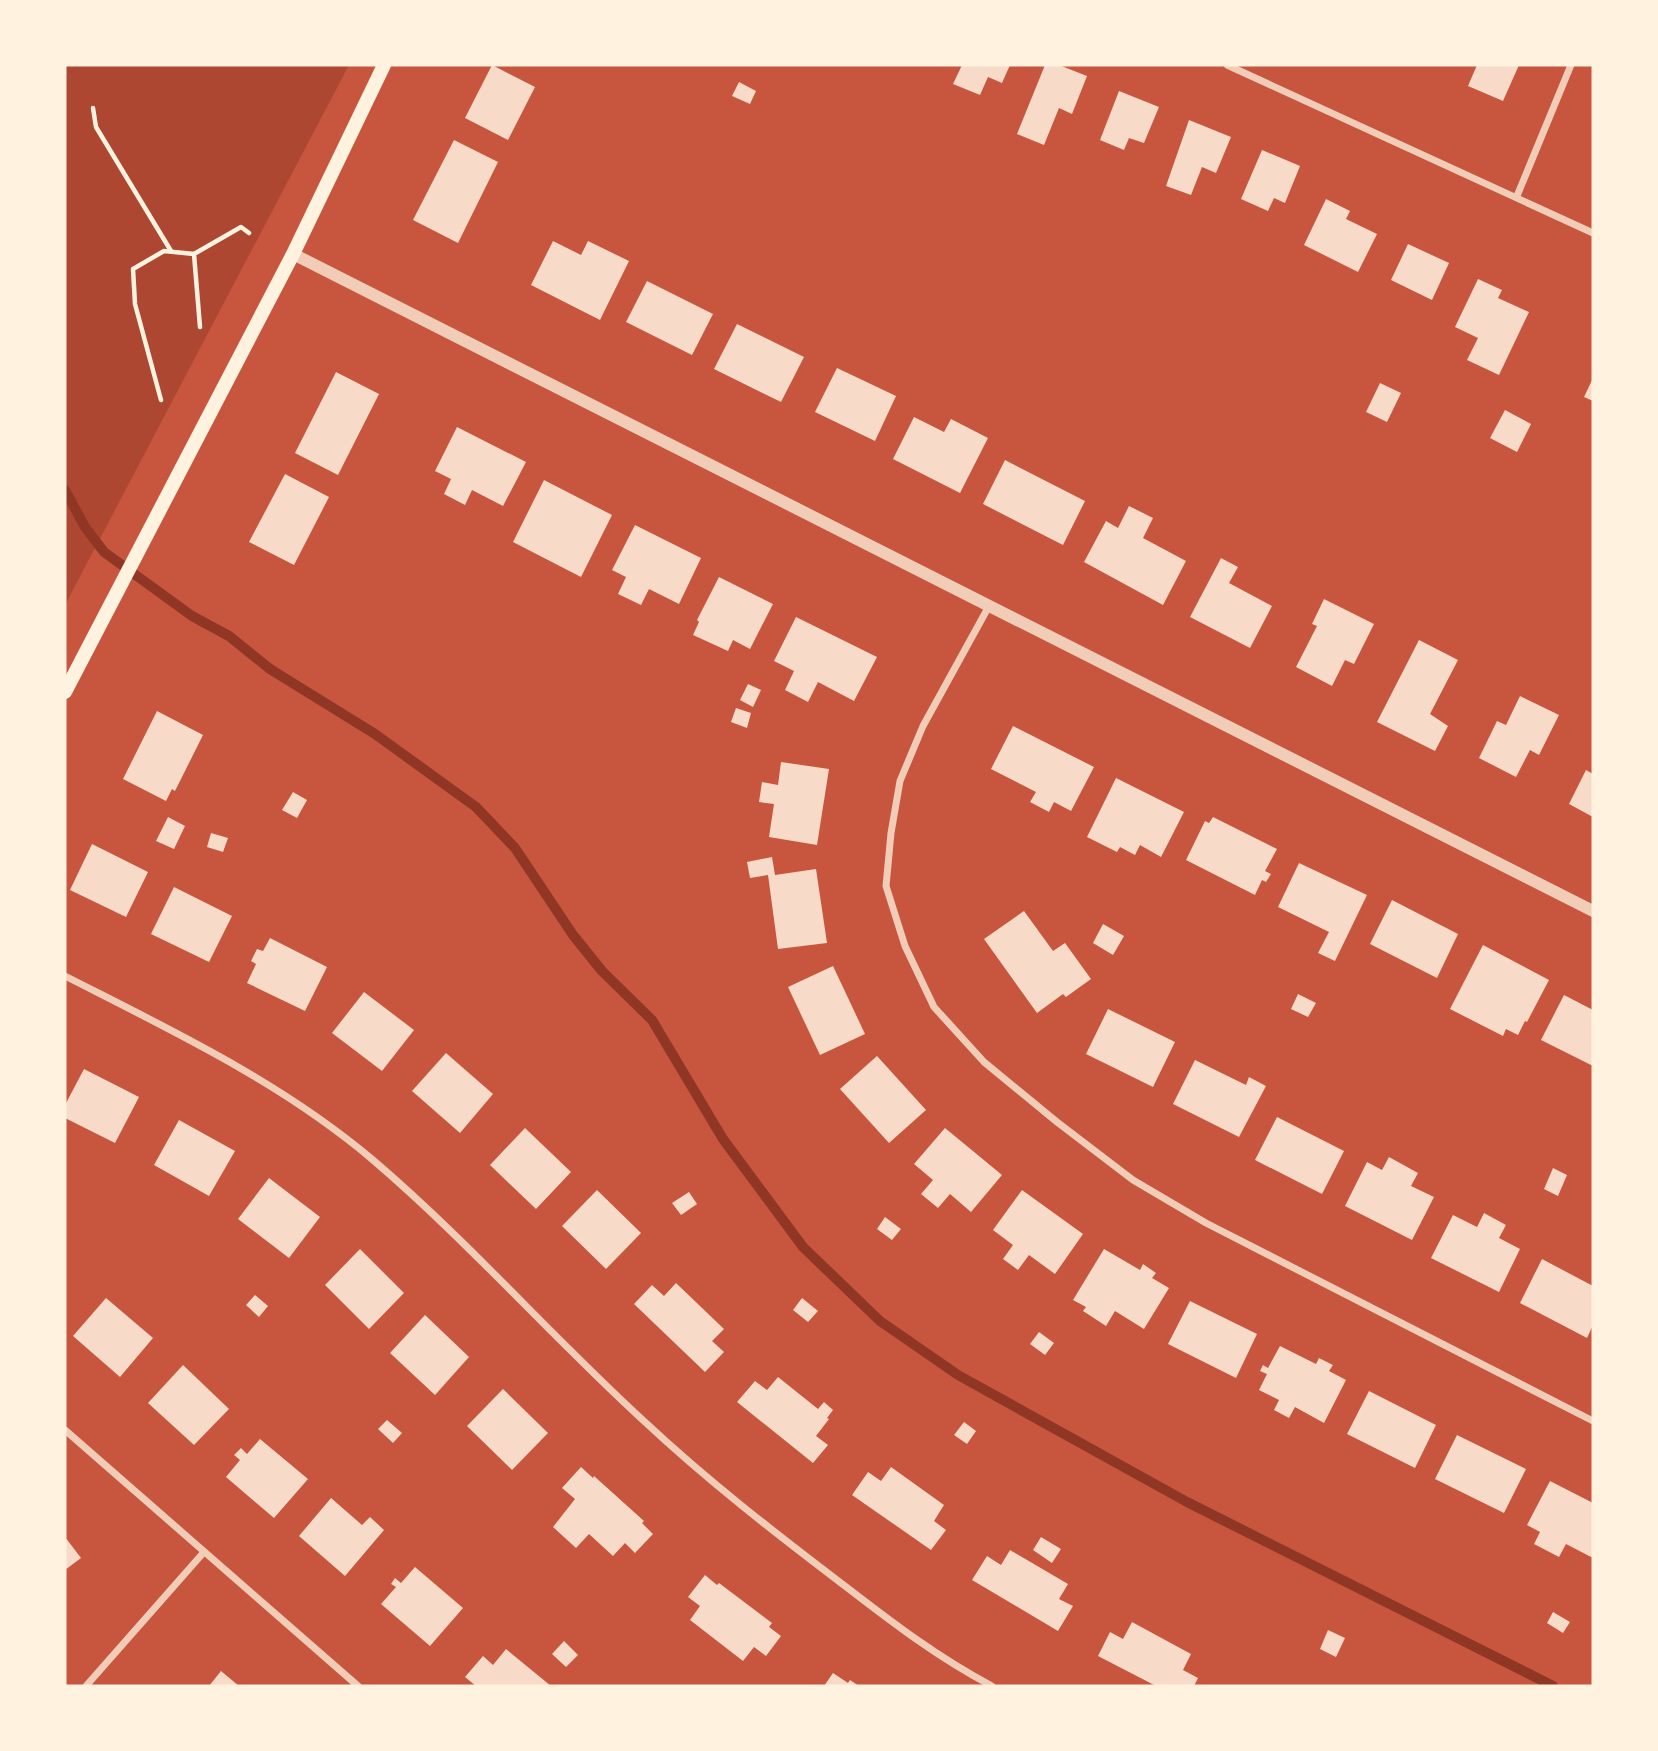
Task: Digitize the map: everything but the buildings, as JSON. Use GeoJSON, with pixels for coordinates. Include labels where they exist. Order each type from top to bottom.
{"type":"FeatureCollection","features":[{"type":"Feature","properties":{"kind":"main road"},"geometry":{"type":"LineString","coordinates":[[65,692],[293,254],[384,65]]}},
{"type":"Feature","properties":{"kind":"street"},"geometry":{"type":"LineString","coordinates":[[1227,65],[1593,233]]}},
{"type":"Feature","properties":{"kind":"street"},"geometry":{"type":"LineString","coordinates":[[1517,197],[1571,65]]}},
{"type":"Feature","properties":{"kind":"street"},"geometry":{"type":"LineString","coordinates":[[293,254],[1593,911]]}},
{"type":"Feature","properties":{"kind":"street"},"geometry":{"type":"LineString","coordinates":[[989,606],[923,726],[900,781],[891,833],[886,886],[905,946],[934,1007],[984,1062],[1133,1180],[1206,1223],[1593,1421]]}},
{"type":"Feature","properties":{"kind":"street"},"geometry":{"type":"LineString","coordinates":[[65,976],[214,1052],[306,1109],[372,1159],[428,1210],[645,1423],[714,1483],[891,1621],[992,1686]]}},
{"type":"Feature","properties":{"kind":"street"},"geometry":{"type":"LineString","coordinates":[[65,1430],[358,1686]]}},
{"type":"Feature","properties":{"kind":"street"},"geometry":{"type":"LineString","coordinates":[[86,1686],[204,1552]]}},
{"type":"Feature","properties":{"kind":"path"},"geometry":{"type":"LineString","coordinates":[[93,108],[96,127],[172,251]]}},
{"type":"Feature","properties":{"kind":"path"},"geometry":{"type":"LineString","coordinates":[[161,400],[135,304],[133,269],[164,251],[194,254],[241,227],[249,233]]}},
{"type":"Feature","properties":{"kind":"path"},"geometry":{"type":"LineString","coordinates":[[194,254],[200,327]]}},
{"type":"Feature","properties":{"kind":"shaded area"},"geometry":{"type":"Polygon","coordinates":[[[65,65],[349,65],[65,605],[65,65]]]}},
{"type":"Feature","properties":{"kind":"waterway"},"geometry":{"type":"LineString","coordinates":[[65,490],[85,527],[104,552],[192,616],[229,636],[270,669],[375,734],[476,807],[515,848],[573,935],[602,971],[652,1020],[723,1139],[803,1247],[880,1321],[958,1375],[1187,1502],[1553,1686]]}}]}
